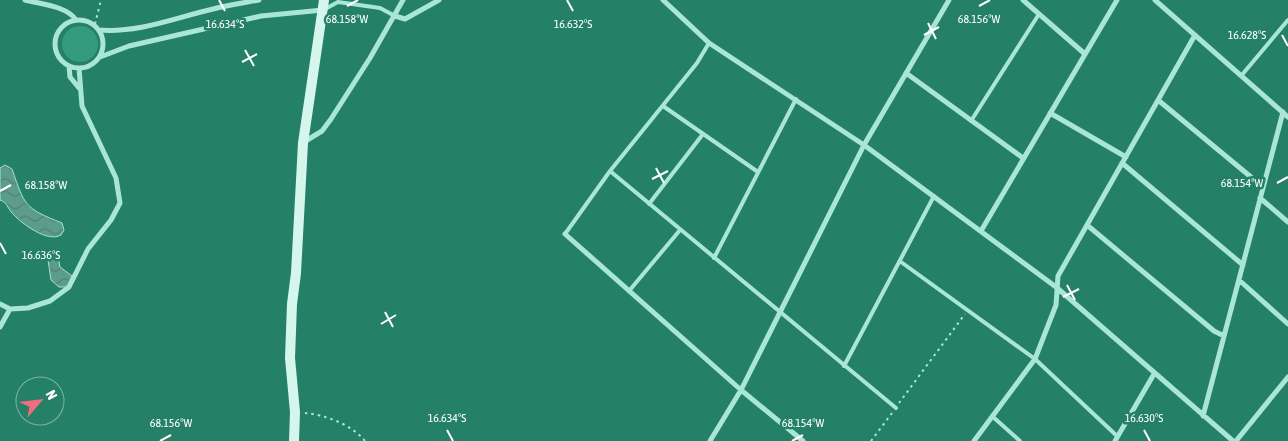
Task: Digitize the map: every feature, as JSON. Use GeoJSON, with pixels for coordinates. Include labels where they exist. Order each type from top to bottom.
{"type":"FeatureCollection","features":[{"type":"Feature","properties":{"kind":"street"},"geometry":{"type":"LineString","coordinates":[[25,0],[63,10],[76,20]]}},
{"type":"Feature","properties":{"kind":"street"},"geometry":{"type":"LineString","coordinates":[[99,30],[126,31],[145,28],[213,9],[259,0]]}},
{"type":"Feature","properties":{"kind":"street"},"geometry":{"type":"LineString","coordinates":[[303,142],[322,131],[331,119],[395,16],[402,0]]}},
{"type":"Feature","properties":{"kind":"street"},"geometry":{"type":"LineString","coordinates":[[395,16],[405,19],[439,0]]}},
{"type":"Feature","properties":{"kind":"street"},"geometry":{"type":"LineString","coordinates":[[664,0],[709,43],[864,144],[1056,288],[1234,441],[1288,377]]}},
{"type":"Feature","properties":{"kind":"street"},"geometry":{"type":"LineString","coordinates":[[710,441],[741,390],[864,144],[949,0]]}},
{"type":"Feature","properties":{"kind":"street"},"geometry":{"type":"LineString","coordinates":[[1023,0],[1085,54]]}},
{"type":"Feature","properties":{"kind":"street"},"geometry":{"type":"LineString","coordinates":[[981,231],[1117,0]]}},
{"type":"Feature","properties":{"kind":"street"},"geometry":{"type":"LineString","coordinates":[[1155,0],[1288,117]]}},
{"type":"Feature","properties":{"kind":"street"},"geometry":{"type":"LineString","coordinates":[[100,57],[103,43],[99,30],[94,25],[82,20],[76,20],[62,27],[55,40],[58,55],[69,66],[79,68],[94,63],[100,57],[129,46],[261,16],[323,5],[303,142],[300,221],[290,358],[295,412],[294,441]]}},
{"type":"Feature","properties":{"kind":"street"},"geometry":{"type":"LineString","coordinates":[[974,441],[1035,359],[1056,305],[1058,276],[1195,35]]}},
{"type":"Feature","properties":{"kind":"street"},"geometry":{"type":"LineString","coordinates":[[69,66],[70,77],[79,88]]}},
{"type":"Feature","properties":{"kind":"street"},"geometry":{"type":"LineString","coordinates":[[0,304],[10,309],[28,308],[50,301],[70,287],[88,249],[111,220],[120,203],[116,178],[87,118],[79,88],[79,68]]}},
{"type":"Feature","properties":{"kind":"street"},"geometry":{"type":"LineString","coordinates":[[906,73],[1023,158]]}},
{"type":"Feature","properties":{"kind":"street"},"geometry":{"type":"LineString","coordinates":[[1158,100],[1263,187]]}},
{"type":"Feature","properties":{"kind":"street"},"geometry":{"type":"LineString","coordinates":[[1203,416],[1283,112]]}},
{"type":"Feature","properties":{"kind":"street"},"geometry":{"type":"LineString","coordinates":[[1050,113],[1126,157]]}},
{"type":"Feature","properties":{"kind":"street"},"geometry":{"type":"LineString","coordinates":[[1122,163],[1243,264]]}},
{"type":"Feature","properties":{"kind":"street"},"geometry":{"type":"LineString","coordinates":[[1260,198],[1288,222]]}},
{"type":"Feature","properties":{"kind":"street"},"geometry":{"type":"LineString","coordinates":[[1087,225],[1214,331],[1224,336]]}},
{"type":"Feature","properties":{"kind":"street"},"geometry":{"type":"LineString","coordinates":[[565,234],[741,390],[803,441]]}},
{"type":"Feature","properties":{"kind":"street"},"geometry":{"type":"LineString","coordinates":[[1239,280],[1288,324]]}},
{"type":"Feature","properties":{"kind":"street"},"geometry":{"type":"LineString","coordinates":[[0,327],[10,309]]}},
{"type":"Feature","properties":{"kind":"street"},"geometry":{"type":"LineString","coordinates":[[1116,439],[1154,374]]}},
{"type":"Feature","properties":{"kind":"lane"},"geometry":{"type":"LineString","coordinates":[[323,5],[338,2],[380,8],[395,16]]}},
{"type":"Feature","properties":{"kind":"lane"},"geometry":{"type":"LineString","coordinates":[[972,121],[1039,14]]}},
{"type":"Feature","properties":{"kind":"lane"},"geometry":{"type":"LineString","coordinates":[[1241,76],[1288,20]]}},
{"type":"Feature","properties":{"kind":"lane"},"geometry":{"type":"LineString","coordinates":[[565,234],[610,171],[663,106],[709,43]]}},
{"type":"Feature","properties":{"kind":"lane"},"geometry":{"type":"LineString","coordinates":[[714,258],[796,99]]}},
{"type":"Feature","properties":{"kind":"lane"},"geometry":{"type":"LineString","coordinates":[[663,106],[758,172]]}},
{"type":"Feature","properties":{"kind":"lane"},"geometry":{"type":"LineString","coordinates":[[649,204],[704,134]]}},
{"type":"Feature","properties":{"kind":"lane"},"geometry":{"type":"LineString","coordinates":[[610,171],[896,408]]}},
{"type":"Feature","properties":{"kind":"lane"},"geometry":{"type":"LineString","coordinates":[[844,366],[901,262],[934,196]]}},
{"type":"Feature","properties":{"kind":"lane"},"geometry":{"type":"LineString","coordinates":[[629,291],[680,230]]}},
{"type":"Feature","properties":{"kind":"lane"},"geometry":{"type":"LineString","coordinates":[[901,262],[1035,359],[1116,439]]}},
{"type":"Feature","properties":{"kind":"lane"},"geometry":{"type":"LineString","coordinates":[[992,416],[1020,441]]}},
{"type":"Feature","properties":{"kind":"path"},"geometry":{"type":"LineString","coordinates":[[94,25],[101,0]]}},
{"type":"Feature","properties":{"kind":"path"},"geometry":{"type":"LineString","coordinates":[[871,441],[968,310]]}},
{"type":"Feature","properties":{"kind":"path"},"geometry":{"type":"LineString","coordinates":[[295,412],[325,416],[358,434],[365,441]]}},
{"type":"Feature","properties":{"kind":"green space"},"geometry":{"type":"Polygon","coordinates":[[[80,26],[92,32],[98,44],[92,56],[80,62],[68,56],[62,44],[68,32],[80,26]]]}},
{"type":"Feature","properties":{"kind":"water"},"geometry":{"type":"Polygon","coordinates":[[[5,165],[12,169],[20,191],[28,204],[40,213],[62,223],[64,230],[61,235],[56,237],[42,235],[17,218],[6,204],[0,200],[0,168],[5,165]]]}},
{"type":"Feature","properties":{"kind":"water"},"geometry":{"type":"Polygon","coordinates":[[[49,251],[58,256],[60,267],[72,276],[67,287],[59,287],[51,280],[47,253],[49,251]]]}}]}
